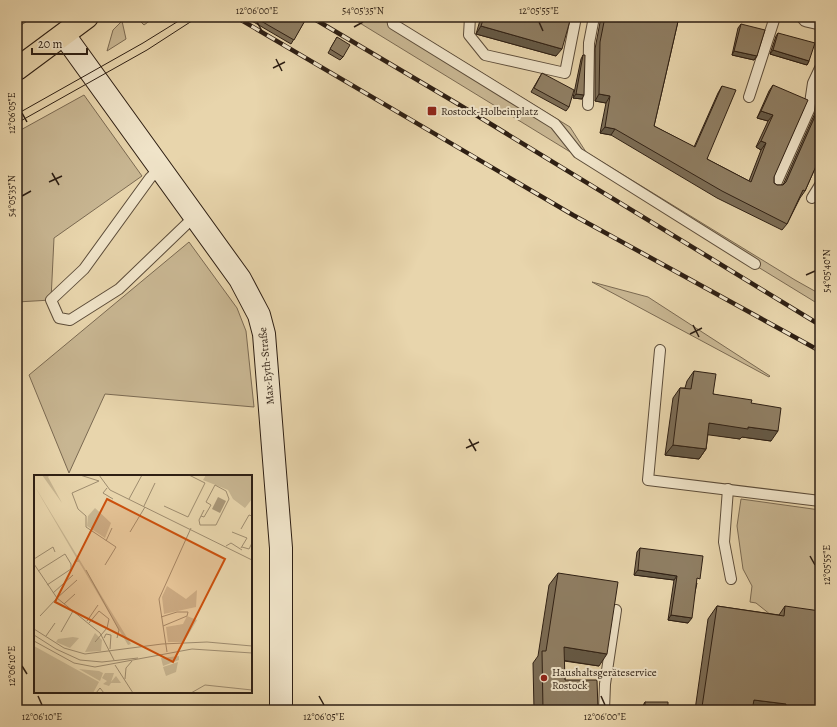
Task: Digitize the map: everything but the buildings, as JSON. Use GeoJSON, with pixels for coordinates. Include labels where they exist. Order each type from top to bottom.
{"type":"FeatureCollection","features":[{"type":"Feature","properties":{"kind":"main road"},"geometry":{"type":"LineString","coordinates":[[17,69],[87,17]]}},
{"type":"Feature","properties":{"kind":"street"},"geometry":{"type":"LineString","coordinates":[[807,17],[820,20]]}},
{"type":"Feature","properties":{"kind":"street","name":"Max-Eyth-Straße"},"geometry":{"type":"LineString","coordinates":[[64,35],[240,279],[259,314],[264,334],[281,548],[281,710]]}},
{"type":"Feature","properties":{"kind":"lane"},"geometry":{"type":"LineString","coordinates":[[392,17],[393,24],[555,124],[578,153],[755,264]]}},
{"type":"Feature","properties":{"kind":"lane"},"geometry":{"type":"LineString","coordinates":[[470,17],[469,35],[485,55],[565,72],[576,17]]}},
{"type":"Feature","properties":{"kind":"lane"},"geometry":{"type":"LineString","coordinates":[[588,105],[589,43],[594,17]]}},
{"type":"Feature","properties":{"kind":"lane"},"geometry":{"type":"LineString","coordinates":[[749,98],[775,17]]}},
{"type":"Feature","properties":{"kind":"lane"},"geometry":{"type":"LineString","coordinates":[[775,186],[809,110],[813,83],[820,68]]}},
{"type":"Feature","properties":{"kind":"lane"},"geometry":{"type":"LineString","coordinates":[[160,168],[150,178],[84,269],[51,300],[59,318],[70,320],[119,290],[195,216]]}},
{"type":"Feature","properties":{"kind":"lane"},"geometry":{"type":"LineString","coordinates":[[812,198],[820,185]]}},
{"type":"Feature","properties":{"kind":"lane"},"geometry":{"type":"LineString","coordinates":[[660,350],[648,480],[820,501]]}},
{"type":"Feature","properties":{"kind":"lane"},"geometry":{"type":"LineString","coordinates":[[728,489],[724,542],[731,580]]}},
{"type":"Feature","properties":{"kind":"lane"},"geometry":{"type":"LineString","coordinates":[[604,710],[605,684],[616,610]]}},
{"type":"Feature","properties":{"kind":"shaded area"},"geometry":{"type":"Polygon","coordinates":[[[17,17],[33,17],[17,28],[17,17]]]}},
{"type":"Feature","properties":{"kind":"shaded area"},"geometry":{"type":"Polygon","coordinates":[[[136,17],[155,17],[144,25],[136,17]]]}},
{"type":"Feature","properties":{"kind":"shaded area"},"geometry":{"type":"Polygon","coordinates":[[[350,17],[391,17],[570,127],[586,152],[820,294],[820,305],[350,17]]]}},
{"type":"Feature","properties":{"kind":"shaded area"},"geometry":{"type":"Polygon","coordinates":[[[122,21],[126,39],[107,51],[113,30],[122,21]]]}},
{"type":"Feature","properties":{"kind":"shaded area"},"geometry":{"type":"Polygon","coordinates":[[[84,95],[142,176],[54,238],[51,300],[17,302],[17,132],[84,95]]]}},
{"type":"Feature","properties":{"kind":"shaded area"},"geometry":{"type":"Polygon","coordinates":[[[189,242],[237,308],[246,331],[254,407],[105,394],[69,473],[29,375],[189,242]]]}},
{"type":"Feature","properties":{"kind":"shaded area"},"geometry":{"type":"Polygon","coordinates":[[[592,282],[648,297],[770,376],[769,377],[592,282]]]}},
{"type":"Feature","properties":{"kind":"shaded area"},"geometry":{"type":"Polygon","coordinates":[[[741,499],[820,510],[820,625],[776,619],[756,603],[750,602],[752,586],[743,569],[737,526],[741,499]]]}},
{"type":"Feature","properties":{"kind":"tram line"},"geometry":{"type":"LineString","coordinates":[[17,114],[143,43],[185,17]]}},
{"type":"Feature","properties":{"kind":"tram line"},"geometry":{"type":"LineString","coordinates":[[17,123],[147,50],[198,17]]}},
{"type":"Feature","properties":{"kind":"railway"},"geometry":{"type":"LineString","coordinates":[[236,17],[573,215],[820,351]]}},
{"type":"Feature","properties":{"kind":"railway"},"geometry":{"type":"LineString","coordinates":[[311,17],[458,104],[820,325]]}},
{"type":"Feature","properties":{"kind":"place","name":"Rostock-Holbeinplatz"},"geometry":{"type":"Point","coordinates":[432,111]}},
{"type":"Feature","properties":{"kind":"place","name":"Haushaltsgeräteservice Rostock"},"geometry":{"type":"Point","coordinates":[544,678]}}]}
